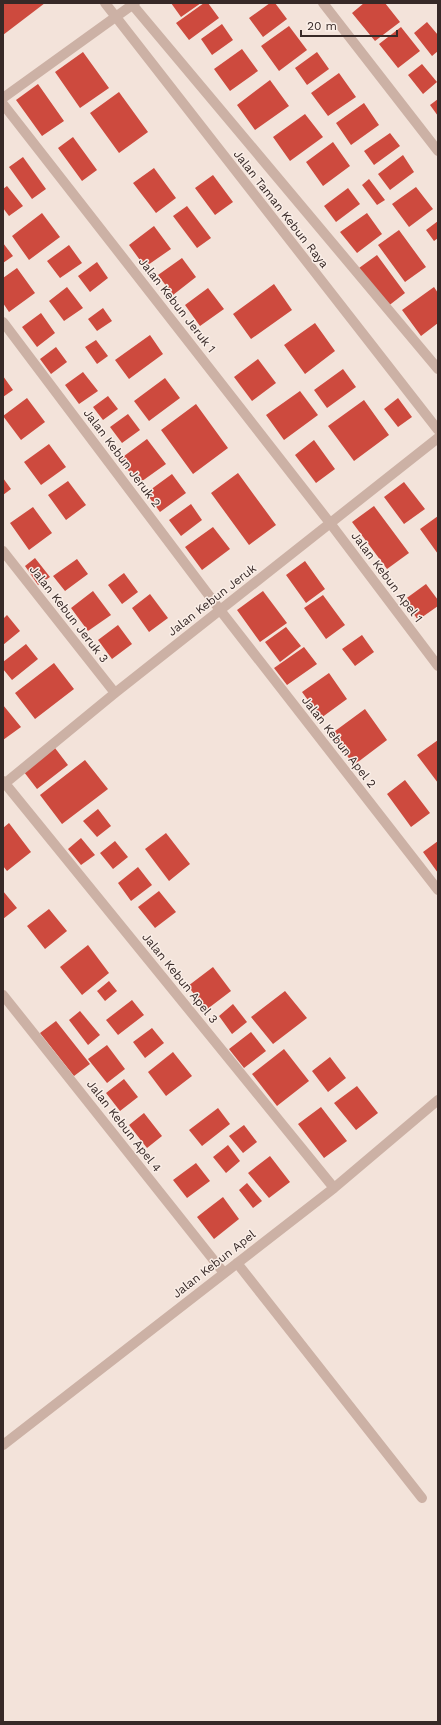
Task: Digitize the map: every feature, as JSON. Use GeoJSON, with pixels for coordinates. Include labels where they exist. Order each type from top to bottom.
{"type":"FeatureCollection","features":[{"type":"Feature","properties":{"kind":"street","name":"Jalan Taman Kebun Raya"},"geometry":{"type":"LineString","coordinates":[[105,3],[438,430]]}},
{"type":"Feature","properties":{"kind":"street"},"geometry":{"type":"LineString","coordinates":[[323,3],[438,151]]}},
{"type":"Feature","properties":{"kind":"street","name":"Jalan Taman Kebun Raya"},"geometry":{"type":"LineString","coordinates":[[133,4],[438,369]]}},
{"type":"Feature","properties":{"kind":"street"},"geometry":{"type":"LineString","coordinates":[[3,98],[133,4]]}},
{"type":"Feature","properties":{"kind":"street","name":"Jalan Kebun Jeruk 1"},"geometry":{"type":"LineString","coordinates":[[3,104],[330,523]]}},
{"type":"Feature","properties":{"kind":"street","name":"Jalan Kebun Jeruk 2"},"geometry":{"type":"LineString","coordinates":[[3,322],[220,610]]}},
{"type":"Feature","properties":{"kind":"street","name":"Jalan Kebun Jeruk"},"geometry":{"type":"LineString","coordinates":[[4,783],[115,693],[438,438]]}},
{"type":"Feature","properties":{"kind":"street","name":"Jalan Kebun Apel 1"},"geometry":{"type":"LineString","coordinates":[[330,523],[438,666]]}},
{"type":"Feature","properties":{"kind":"street","name":"Jalan Kebun Jeruk 3"},"geometry":{"type":"LineString","coordinates":[[3,551],[115,693]]}},
{"type":"Feature","properties":{"kind":"street","name":"Jalan Kebun Apel 2"},"geometry":{"type":"LineString","coordinates":[[220,610],[438,890]]}},
{"type":"Feature","properties":{"kind":"street","name":"Jalan Kebun Apel 3"},"geometry":{"type":"LineString","coordinates":[[4,783],[334,1188]]}},
{"type":"Feature","properties":{"kind":"street","name":"Jalan Kebun Apel 4"},"geometry":{"type":"LineString","coordinates":[[3,995],[224,1273]]}},
{"type":"Feature","properties":{"kind":"street","name":"Jalan Kebun Apel"},"geometry":{"type":"LineString","coordinates":[[3,1445],[334,1188],[438,1101]]}},
{"type":"Feature","properties":{"kind":"street"},"geometry":{"type":"LineString","coordinates":[[237,1263],[422,1498]]}},
{"type":"Feature","properties":{"kind":"building"},"geometry":{"type":"Polygon","coordinates":[[[3,3],[45,3],[3,35],[3,3]]]}},
{"type":"Feature","properties":{"kind":"building"},"geometry":{"type":"Polygon","coordinates":[[[171,3],[201,3],[181,17],[171,3]]]}},
{"type":"Feature","properties":{"kind":"building"},"geometry":{"type":"Polygon","coordinates":[[[204,3],[208,3],[219,18],[189,40],[176,23],[204,3]]]}},
{"type":"Feature","properties":{"kind":"building"},"geometry":{"type":"Polygon","coordinates":[[[270,3],[275,3],[287,19],[263,37],[249,18],[270,3]]]}},
{"type":"Feature","properties":{"kind":"building"},"geometry":{"type":"Polygon","coordinates":[[[364,3],[385,3],[400,22],[375,41],[352,13],[364,3]]]}},
{"type":"Feature","properties":{"kind":"building"},"geometry":{"type":"Polygon","coordinates":[[[427,22],[438,35],[438,51],[432,56],[414,33],[427,22]]]}},
{"type":"Feature","properties":{"kind":"building"},"geometry":{"type":"Polygon","coordinates":[[[222,24],[233,40],[212,55],[201,39],[222,24]]]}},
{"type":"Feature","properties":{"kind":"building"},"geometry":{"type":"Polygon","coordinates":[[[289,26],[307,50],[279,71],[261,46],[289,26]]]}},
{"type":"Feature","properties":{"kind":"building"},"geometry":{"type":"Polygon","coordinates":[[[401,27],[420,51],[398,68],[379,44],[401,27]]]}},
{"type":"Feature","properties":{"kind":"building"},"geometry":{"type":"Polygon","coordinates":[[[242,49],[258,71],[230,91],[214,69],[242,49]]]}},
{"type":"Feature","properties":{"kind":"building"},"geometry":{"type":"Polygon","coordinates":[[[83,52],[109,88],[80,108],[55,72],[83,52]]]}},
{"type":"Feature","properties":{"kind":"building"},"geometry":{"type":"Polygon","coordinates":[[[317,52],[329,69],[307,85],[295,68],[317,52]]]}},
{"type":"Feature","properties":{"kind":"building"},"geometry":{"type":"Polygon","coordinates":[[[422,64],[437,82],[423,94],[408,75],[422,64]]]}},
{"type":"Feature","properties":{"kind":"building"},"geometry":{"type":"Polygon","coordinates":[[[339,73],[356,97],[328,116],[311,93],[339,73]]]}},
{"type":"Feature","properties":{"kind":"building"},"geometry":{"type":"Polygon","coordinates":[[[270,80],[289,106],[255,130],[237,105],[270,80]]]}},
{"type":"Feature","properties":{"kind":"building"},"geometry":{"type":"Polygon","coordinates":[[[38,84],[64,121],[42,136],[16,100],[38,84]]]}},
{"type":"Feature","properties":{"kind":"building"},"geometry":{"type":"Polygon","coordinates":[[[119,92],[148,132],[119,153],[90,113],[119,92]]]}},
{"type":"Feature","properties":{"kind":"building"},"geometry":{"type":"Polygon","coordinates":[[[438,99],[438,116],[430,105],[438,99]]]}},
{"type":"Feature","properties":{"kind":"building"},"geometry":{"type":"Polygon","coordinates":[[[364,103],[379,125],[351,145],[336,123],[364,103]]]}},
{"type":"Feature","properties":{"kind":"building"},"geometry":{"type":"Polygon","coordinates":[[[305,114],[323,137],[290,161],[273,137],[305,114]]]}},
{"type":"Feature","properties":{"kind":"building"},"geometry":{"type":"Polygon","coordinates":[[[390,133],[400,146],[374,165],[364,151],[390,133]]]}},
{"type":"Feature","properties":{"kind":"building"},"geometry":{"type":"Polygon","coordinates":[[[73,137],[97,170],[82,181],[58,148],[73,137]]]}},
{"type":"Feature","properties":{"kind":"building"},"geometry":{"type":"Polygon","coordinates":[[[333,142],[350,166],[323,186],[306,162],[333,142]]]}},
{"type":"Feature","properties":{"kind":"building"},"geometry":{"type":"Polygon","coordinates":[[[403,155],[414,172],[390,190],[378,174],[403,155]]]}},
{"type":"Feature","properties":{"kind":"building"},"geometry":{"type":"Polygon","coordinates":[[[23,157],[46,189],[32,199],[9,167],[23,157]]]}},
{"type":"Feature","properties":{"kind":"building"},"geometry":{"type":"Polygon","coordinates":[[[154,168],[176,198],[156,213],[133,183],[154,168]]]}},
{"type":"Feature","properties":{"kind":"building"},"geometry":{"type":"Polygon","coordinates":[[[213,175],[233,202],[215,215],[195,188],[213,175]]]}},
{"type":"Feature","properties":{"kind":"building"},"geometry":{"type":"Polygon","coordinates":[[[369,179],[385,200],[377,205],[362,185],[369,179]]]}},
{"type":"Feature","properties":{"kind":"building"},"geometry":{"type":"Polygon","coordinates":[[[7,186],[23,206],[9,216],[3,208],[3,189],[7,186]]]}},
{"type":"Feature","properties":{"kind":"building"},"geometry":{"type":"Polygon","coordinates":[[[416,187],[433,209],[409,227],[392,204],[416,187]]]}},
{"type":"Feature","properties":{"kind":"building"},"geometry":{"type":"Polygon","coordinates":[[[348,188],[360,204],[336,222],[324,206],[348,188]]]}},
{"type":"Feature","properties":{"kind":"building"},"geometry":{"type":"Polygon","coordinates":[[[187,206],[211,238],[197,248],[173,216],[187,206]]]}},
{"type":"Feature","properties":{"kind":"building"},"geometry":{"type":"Polygon","coordinates":[[[42,213],[60,237],[29,260],[12,236],[42,213]]]}},
{"type":"Feature","properties":{"kind":"building"},"geometry":{"type":"Polygon","coordinates":[[[367,213],[382,234],[357,253],[340,232],[367,213]]]}},
{"type":"Feature","properties":{"kind":"building"},"geometry":{"type":"Polygon","coordinates":[[[438,221],[438,238],[434,241],[426,230],[438,221]]]}},
{"type":"Feature","properties":{"kind":"building"},"geometry":{"type":"Polygon","coordinates":[[[154,226],[171,249],[145,267],[129,245],[154,226]]]}},
{"type":"Feature","properties":{"kind":"building"},"geometry":{"type":"Polygon","coordinates":[[[399,230],[426,267],[405,282],[378,245],[399,230]]]}},
{"type":"Feature","properties":{"kind":"building"},"geometry":{"type":"Polygon","coordinates":[[[3,243],[13,256],[3,263],[3,243]]]}},
{"type":"Feature","properties":{"kind":"building"},"geometry":{"type":"Polygon","coordinates":[[[69,245],[82,263],[60,278],[47,261],[69,245]]]}},
{"type":"Feature","properties":{"kind":"building"},"geometry":{"type":"Polygon","coordinates":[[[377,255],[405,293],[387,307],[359,268],[377,255]]]}},
{"type":"Feature","properties":{"kind":"building"},"geometry":{"type":"Polygon","coordinates":[[[182,258],[196,277],[173,295],[158,275],[182,258]]]}},
{"type":"Feature","properties":{"kind":"building"},"geometry":{"type":"Polygon","coordinates":[[[97,262],[108,278],[90,292],[78,276],[97,262]]]}},
{"type":"Feature","properties":{"kind":"building"},"geometry":{"type":"Polygon","coordinates":[[[17,268],[35,293],[9,312],[3,303],[3,278],[17,268]]]}},
{"type":"Feature","properties":{"kind":"building"},"geometry":{"type":"Polygon","coordinates":[[[274,284],[292,310],[251,339],[233,314],[274,284]]]}},
{"type":"Feature","properties":{"kind":"building"},"geometry":{"type":"Polygon","coordinates":[[[67,287],[83,308],[64,321],[49,301],[67,287]]]}},
{"type":"Feature","properties":{"kind":"building"},"geometry":{"type":"Polygon","coordinates":[[[434,287],[438,293],[438,323],[421,336],[402,310],[434,287]]]}},
{"type":"Feature","properties":{"kind":"building"},"geometry":{"type":"Polygon","coordinates":[[[208,288],[224,309],[200,326],[185,305],[208,288]]]}},
{"type":"Feature","properties":{"kind":"building"},"geometry":{"type":"Polygon","coordinates":[[[103,308],[112,321],[97,331],[88,319],[103,308]]]}},
{"type":"Feature","properties":{"kind":"building"},"geometry":{"type":"Polygon","coordinates":[[[41,313],[55,333],[37,347],[22,327],[41,313]]]}},
{"type":"Feature","properties":{"kind":"building"},"geometry":{"type":"Polygon","coordinates":[[[315,323],[335,351],[305,374],[284,345],[315,323]]]}},
{"type":"Feature","properties":{"kind":"building"},"geometry":{"type":"Polygon","coordinates":[[[150,335],[163,354],[129,379],[115,360],[150,335]]]}},
{"type":"Feature","properties":{"kind":"building"},"geometry":{"type":"Polygon","coordinates":[[[96,340],[108,356],[97,364],[85,347],[96,340]]]}},
{"type":"Feature","properties":{"kind":"building"},"geometry":{"type":"Polygon","coordinates":[[[56,347],[67,362],[51,374],[40,359],[56,347]]]}},
{"type":"Feature","properties":{"kind":"building"},"geometry":{"type":"Polygon","coordinates":[[[258,359],[276,383],[252,401],[234,377],[258,359]]]}},
{"type":"Feature","properties":{"kind":"building"},"geometry":{"type":"Polygon","coordinates":[[[343,369],[356,387],[327,408],[314,390],[343,369]]]}},
{"type":"Feature","properties":{"kind":"building"},"geometry":{"type":"Polygon","coordinates":[[[83,372],[98,391],[79,404],[65,385],[83,372]]]}},
{"type":"Feature","properties":{"kind":"building"},"geometry":{"type":"Polygon","coordinates":[[[3,376],[13,390],[3,397],[3,376]]]}},
{"type":"Feature","properties":{"kind":"building"},"geometry":{"type":"Polygon","coordinates":[[[165,378],[180,398],[149,421],[134,401],[165,378]]]}},
{"type":"Feature","properties":{"kind":"building"},"geometry":{"type":"Polygon","coordinates":[[[300,391],[318,415],[284,440],[266,415],[300,391]]]}},
{"type":"Feature","properties":{"kind":"building"},"geometry":{"type":"Polygon","coordinates":[[[108,396],[118,409],[103,420],[93,407],[108,396]]]}},
{"type":"Feature","properties":{"kind":"building"},"geometry":{"type":"Polygon","coordinates":[[[27,398],[45,422],[21,440],[3,416],[27,398]]]}},
{"type":"Feature","properties":{"kind":"building"},"geometry":{"type":"Polygon","coordinates":[[[398,398],[412,417],[398,427],[384,409],[398,398]]]}},
{"type":"Feature","properties":{"kind":"building"},"geometry":{"type":"Polygon","coordinates":[[[364,400],[389,435],[354,461],[328,426],[364,400]]]}},
{"type":"Feature","properties":{"kind":"building"},"geometry":{"type":"Polygon","coordinates":[[[196,404],[228,448],[193,474],[161,430],[196,404]]]}},
{"type":"Feature","properties":{"kind":"building"},"geometry":{"type":"Polygon","coordinates":[[[128,414],[140,430],[122,443],[110,427],[128,414]]]}},
{"type":"Feature","properties":{"kind":"building"},"geometry":{"type":"Polygon","coordinates":[[[147,439],[166,464],[138,484],[120,459],[147,439]]]}},
{"type":"Feature","properties":{"kind":"building"},"geometry":{"type":"Polygon","coordinates":[[[314,440],[335,469],[316,483],[295,455],[314,440]]]}},
{"type":"Feature","properties":{"kind":"building"},"geometry":{"type":"Polygon","coordinates":[[[49,444],[66,467],[41,485],[24,462],[49,444]]]}},
{"type":"Feature","properties":{"kind":"building"},"geometry":{"type":"Polygon","coordinates":[[[238,473],[276,525],[249,545],[211,493],[238,473]]]}},
{"type":"Feature","properties":{"kind":"building"},"geometry":{"type":"Polygon","coordinates":[[[172,474],[186,493],[160,512],[146,493],[172,474]]]}},
{"type":"Feature","properties":{"kind":"building"},"geometry":{"type":"Polygon","coordinates":[[[3,478],[11,489],[3,495],[3,478]]]}},
{"type":"Feature","properties":{"kind":"building"},"geometry":{"type":"Polygon","coordinates":[[[68,481],[86,505],[66,520],[48,495],[68,481]]]}},
{"type":"Feature","properties":{"kind":"building"},"geometry":{"type":"Polygon","coordinates":[[[404,482],[425,509],[404,524],[384,497],[404,482]]]}},
{"type":"Feature","properties":{"kind":"building"},"geometry":{"type":"Polygon","coordinates":[[[191,504],[202,520],[181,536],[169,520],[191,504]]]}},
{"type":"Feature","properties":{"kind":"building"},"geometry":{"type":"Polygon","coordinates":[[[374,506],[409,553],[387,569],[352,522],[374,506]]]}},
{"type":"Feature","properties":{"kind":"building"},"geometry":{"type":"Polygon","coordinates":[[[33,507],[52,533],[29,550],[10,523],[33,507]]]}},
{"type":"Feature","properties":{"kind":"building"},"geometry":{"type":"Polygon","coordinates":[[[438,516],[438,554],[420,529],[438,516]]]}},
{"type":"Feature","properties":{"kind":"building"},"geometry":{"type":"Polygon","coordinates":[[[213,527],[230,549],[202,570],[185,547],[213,527]]]}},
{"type":"Feature","properties":{"kind":"building"},"geometry":{"type":"Polygon","coordinates":[[[35,558],[50,577],[38,585],[25,566],[35,558]]]}},
{"type":"Feature","properties":{"kind":"building"},"geometry":{"type":"Polygon","coordinates":[[[77,559],[88,574],[65,591],[53,576],[77,559]]]}},
{"type":"Feature","properties":{"kind":"building"},"geometry":{"type":"Polygon","coordinates":[[[305,561],[325,589],[306,603],[286,575],[305,561]]]}},
{"type":"Feature","properties":{"kind":"building"},"geometry":{"type":"Polygon","coordinates":[[[124,573],[138,592],[122,604],[108,585],[124,573]]]}},
{"type":"Feature","properties":{"kind":"building"},"geometry":{"type":"Polygon","coordinates":[[[426,584],[438,600],[438,606],[418,620],[404,600],[426,584]]]}},
{"type":"Feature","properties":{"kind":"building"},"geometry":{"type":"Polygon","coordinates":[[[93,591],[111,615],[88,631],[71,608],[93,591]]]}},
{"type":"Feature","properties":{"kind":"building"},"geometry":{"type":"Polygon","coordinates":[[[263,591],[287,623],[260,642],[237,610],[263,591]]]}},
{"type":"Feature","properties":{"kind":"building"},"geometry":{"type":"Polygon","coordinates":[[[150,594],[168,618],[149,632],[132,608],[150,594]]]}},
{"type":"Feature","properties":{"kind":"building"},"geometry":{"type":"Polygon","coordinates":[[[323,595],[345,625],[326,639],[304,608],[323,595]]]}},
{"type":"Feature","properties":{"kind":"building"},"geometry":{"type":"Polygon","coordinates":[[[7,615],[20,631],[3,645],[3,619],[7,615]]]}},
{"type":"Feature","properties":{"kind":"building"},"geometry":{"type":"Polygon","coordinates":[[[118,625],[132,644],[112,659],[98,640],[118,625]]]}},
{"type":"Feature","properties":{"kind":"building"},"geometry":{"type":"Polygon","coordinates":[[[286,627],[301,646],[280,662],[265,642],[286,627]]]}},
{"type":"Feature","properties":{"kind":"building"},"geometry":{"type":"Polygon","coordinates":[[[362,635],[374,652],[355,666],[342,649],[362,635]]]}},
{"type":"Feature","properties":{"kind":"building"},"geometry":{"type":"Polygon","coordinates":[[[26,644],[38,659],[12,680],[3,669],[3,662],[26,644]]]}},
{"type":"Feature","properties":{"kind":"building"},"geometry":{"type":"Polygon","coordinates":[[[304,647],[317,664],[287,685],[274,668],[304,647]]]}},
{"type":"Feature","properties":{"kind":"building"},"geometry":{"type":"Polygon","coordinates":[[[54,663],[74,689],[35,719],[15,693],[54,663]]]}},
{"type":"Feature","properties":{"kind":"building"},"geometry":{"type":"Polygon","coordinates":[[[329,673],[347,699],[321,718],[302,692],[329,673]]]}},
{"type":"Feature","properties":{"kind":"building"},"geometry":{"type":"Polygon","coordinates":[[[3,705],[21,727],[3,740],[3,705]]]}},
{"type":"Feature","properties":{"kind":"building"},"geometry":{"type":"Polygon","coordinates":[[[365,709],[387,740],[354,765],[331,734],[365,709]]]}},
{"type":"Feature","properties":{"kind":"building"},"geometry":{"type":"Polygon","coordinates":[[[438,740],[438,783],[417,755],[438,740]]]}},
{"type":"Feature","properties":{"kind":"building"},"geometry":{"type":"Polygon","coordinates":[[[55,748],[68,765],[37,789],[24,772],[55,748]]]}},
{"type":"Feature","properties":{"kind":"building"},"geometry":{"type":"Polygon","coordinates":[[[85,760],[108,789],[62,824],[40,795],[85,760]]]}},
{"type":"Feature","properties":{"kind":"building"},"geometry":{"type":"Polygon","coordinates":[[[405,780],[430,813],[411,827],[387,794],[405,780]]]}},
{"type":"Feature","properties":{"kind":"building"},"geometry":{"type":"Polygon","coordinates":[[[98,809],[111,826],[97,837],[83,821],[98,809]]]}},
{"type":"Feature","properties":{"kind":"building"},"geometry":{"type":"Polygon","coordinates":[[[9,823],[31,852],[7,871],[3,866],[3,828],[9,823]]]}},
{"type":"Feature","properties":{"kind":"building"},"geometry":{"type":"Polygon","coordinates":[[[166,833],[190,864],[169,881],[145,849],[166,833]]]}},
{"type":"Feature","properties":{"kind":"building"},"geometry":{"type":"Polygon","coordinates":[[[81,838],[95,855],[81,865],[68,849],[81,838]]]}},
{"type":"Feature","properties":{"kind":"building"},"geometry":{"type":"Polygon","coordinates":[[[115,841],[128,857],[113,869],[100,853],[115,841]]]}},
{"type":"Feature","properties":{"kind":"building"},"geometry":{"type":"Polygon","coordinates":[[[438,841],[438,873],[423,852],[438,841]]]}},
{"type":"Feature","properties":{"kind":"building"},"geometry":{"type":"Polygon","coordinates":[[[138,867],[152,885],[131,901],[118,883],[138,867]]]}},
{"type":"Feature","properties":{"kind":"building"},"geometry":{"type":"Polygon","coordinates":[[[3,891],[17,908],[3,919],[3,891]]]}},
{"type":"Feature","properties":{"kind":"building"},"geometry":{"type":"Polygon","coordinates":[[[159,891],[176,912],[155,928],[138,907],[159,891]]]}},
{"type":"Feature","properties":{"kind":"building"},"geometry":{"type":"Polygon","coordinates":[[[49,909],[67,931],[45,949],[27,926],[49,909]]]}},
{"type":"Feature","properties":{"kind":"building"},"geometry":{"type":"Polygon","coordinates":[[[88,945],[109,973],[82,995],[60,967],[88,945]]]}},
{"type":"Feature","properties":{"kind":"building"},"geometry":{"type":"Polygon","coordinates":[[[213,967],[231,991],[206,1010],[188,986],[213,967]]]}},
{"type":"Feature","properties":{"kind":"building"},"geometry":{"type":"Polygon","coordinates":[[[109,981],[117,991],[105,1001],[97,991],[109,981]]]}},
{"type":"Feature","properties":{"kind":"building"},"geometry":{"type":"Polygon","coordinates":[[[285,991],[307,1018],[273,1044],[251,1017],[285,991]]]}},
{"type":"Feature","properties":{"kind":"building"},"geometry":{"type":"Polygon","coordinates":[[[132,1000],[144,1015],[118,1035],[106,1020],[132,1000]]]}},
{"type":"Feature","properties":{"kind":"building"},"geometry":{"type":"Polygon","coordinates":[[[233,1004],[247,1022],[232,1034],[219,1016],[233,1004]]]}},
{"type":"Feature","properties":{"kind":"building"},"geometry":{"type":"Polygon","coordinates":[[[80,1011],[100,1035],[88,1045],[69,1020],[80,1011]]]}},
{"type":"Feature","properties":{"kind":"building"},"geometry":{"type":"Polygon","coordinates":[[[56,1021],[90,1064],[74,1076],[40,1033],[56,1021]]]}},
{"type":"Feature","properties":{"kind":"building"},"geometry":{"type":"Polygon","coordinates":[[[152,1028],[164,1043],[145,1058],[133,1042],[152,1028]]]}},
{"type":"Feature","properties":{"kind":"building"},"geometry":{"type":"Polygon","coordinates":[[[251,1032],[266,1051],[244,1068],[229,1049],[251,1032]]]}},
{"type":"Feature","properties":{"kind":"building"},"geometry":{"type":"Polygon","coordinates":[[[107,1045],[125,1069],[107,1083],[88,1059],[107,1045]]]}},
{"type":"Feature","properties":{"kind":"building"},"geometry":{"type":"Polygon","coordinates":[[[284,1049],[309,1081],[277,1106],[252,1074],[284,1049]]]}},
{"type":"Feature","properties":{"kind":"building"},"geometry":{"type":"Polygon","coordinates":[[[173,1052],[192,1076],[166,1096],[148,1072],[173,1052]]]}},
{"type":"Feature","properties":{"kind":"building"},"geometry":{"type":"Polygon","coordinates":[[[330,1057],[346,1078],[328,1092],[312,1071],[330,1057]]]}},
{"type":"Feature","properties":{"kind":"building"},"geometry":{"type":"Polygon","coordinates":[[[124,1079],[138,1097],[120,1111],[106,1093],[124,1079]]]}},
{"type":"Feature","properties":{"kind":"building"},"geometry":{"type":"Polygon","coordinates":[[[357,1086],[378,1113],[356,1130],[334,1103],[357,1086]]]}},
{"type":"Feature","properties":{"kind":"building"},"geometry":{"type":"Polygon","coordinates":[[[321,1107],[347,1141],[324,1158],[298,1124],[321,1107]]]}},
{"type":"Feature","properties":{"kind":"building"},"geometry":{"type":"Polygon","coordinates":[[[218,1108],[230,1124],[202,1146],[189,1130],[218,1108]]]}},
{"type":"Feature","properties":{"kind":"building"},"geometry":{"type":"Polygon","coordinates":[[[144,1113],[162,1136],[147,1148],[129,1125],[144,1113]]]}},
{"type":"Feature","properties":{"kind":"building"},"geometry":{"type":"Polygon","coordinates":[[[244,1125],[257,1142],[243,1153],[229,1136],[244,1125]]]}},
{"type":"Feature","properties":{"kind":"building"},"geometry":{"type":"Polygon","coordinates":[[[228,1145],[240,1161],[226,1173],[213,1157],[228,1145]]]}},
{"type":"Feature","properties":{"kind":"building"},"geometry":{"type":"Polygon","coordinates":[[[270,1156],[290,1182],[269,1198],[248,1173],[270,1156]]]}},
{"type":"Feature","properties":{"kind":"building"},"geometry":{"type":"Polygon","coordinates":[[[196,1163],[210,1181],[187,1198],[173,1180],[196,1163]]]}},
{"type":"Feature","properties":{"kind":"building"},"geometry":{"type":"Polygon","coordinates":[[[247,1183],[262,1201],[253,1208],[239,1190],[247,1183]]]}},
{"type":"Feature","properties":{"kind":"building"},"geometry":{"type":"Polygon","coordinates":[[[223,1197],[239,1219],[214,1239],[197,1217],[223,1197]]]}}]}
